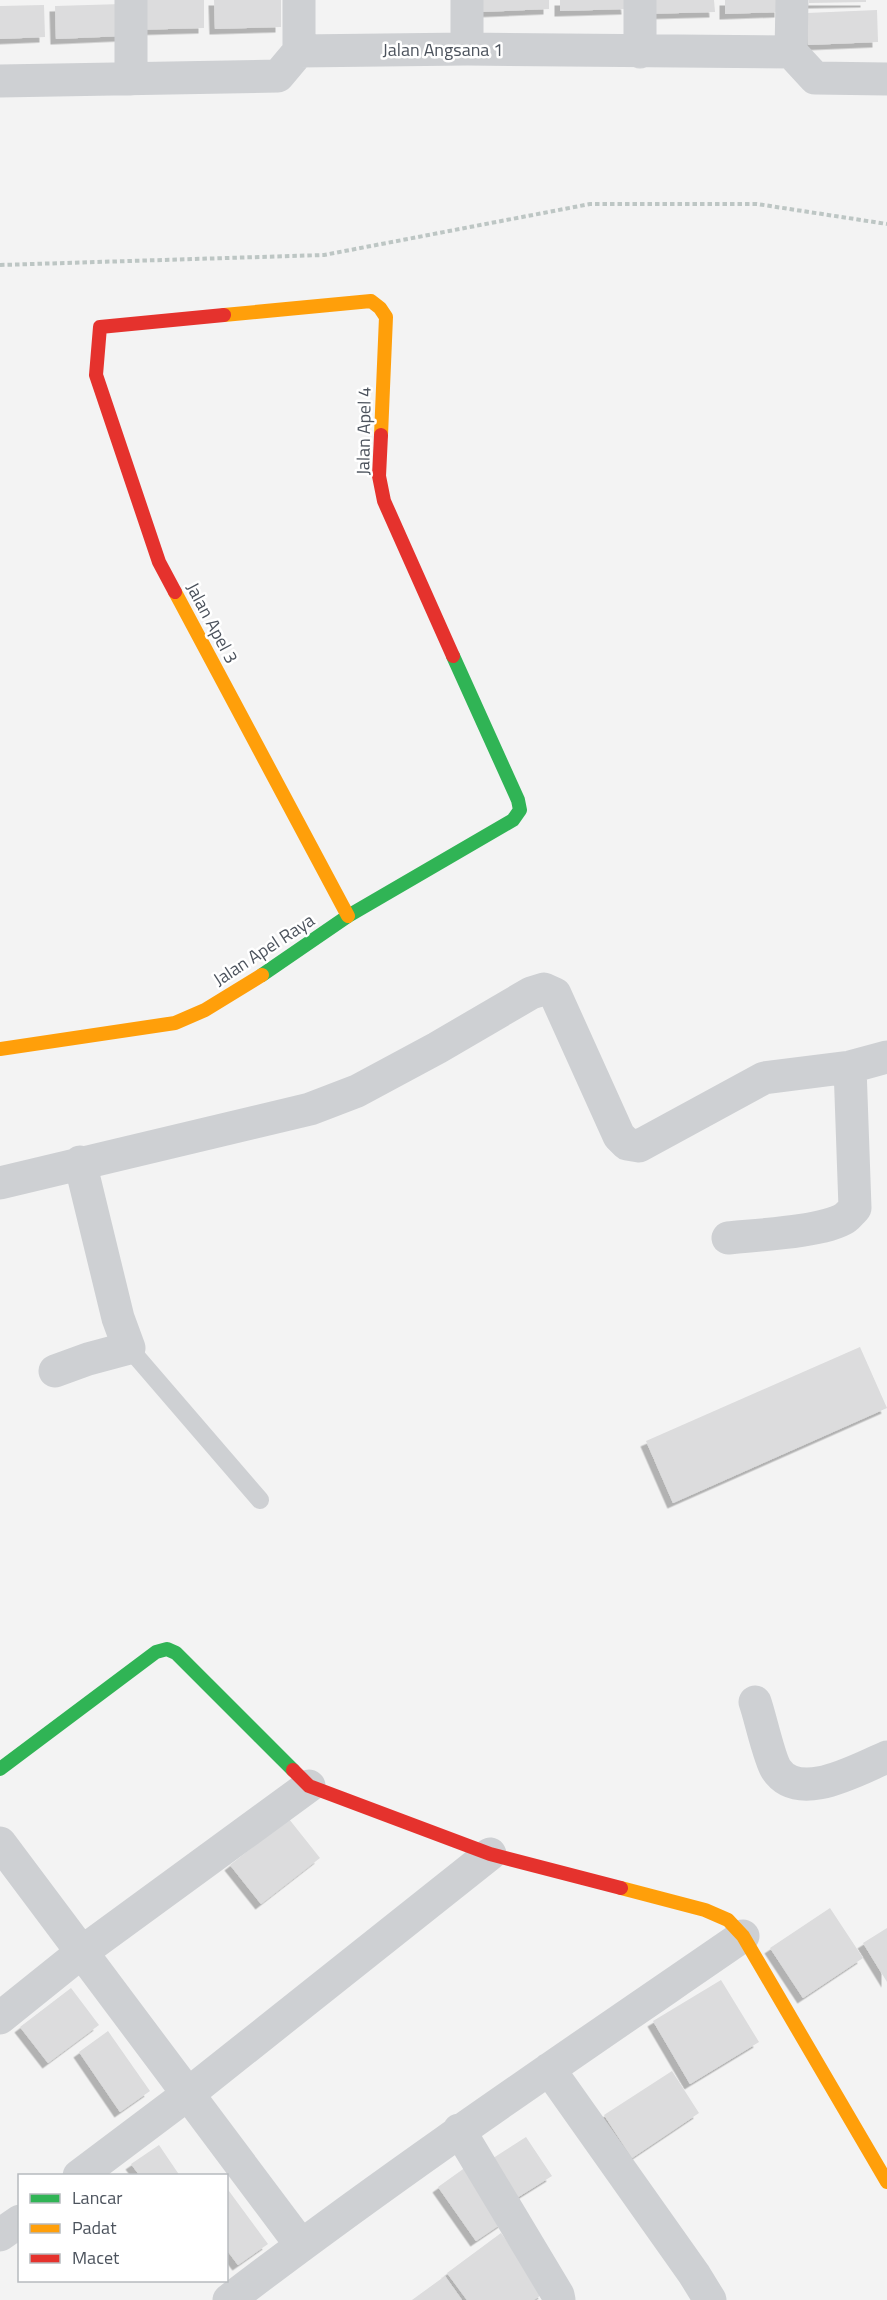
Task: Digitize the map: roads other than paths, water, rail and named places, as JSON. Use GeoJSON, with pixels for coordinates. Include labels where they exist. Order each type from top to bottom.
{"type":"FeatureCollection","features":[{"type":"Feature","properties":{"kind":"street"},"geometry":{"type":"LineString","coordinates":[[131,0],[131,79]]}},
{"type":"Feature","properties":{"kind":"street"},"geometry":{"type":"LineString","coordinates":[[0,81],[278,76],[299,51],[299,0]]}},
{"type":"Feature","properties":{"kind":"street"},"geometry":{"type":"LineString","coordinates":[[467,0],[467,49]]}},
{"type":"Feature","properties":{"kind":"street"},"geometry":{"type":"LineString","coordinates":[[640,0],[640,52]]}},
{"type":"Feature","properties":{"kind":"street"},"geometry":{"type":"LineString","coordinates":[[792,0],[790,52],[815,78],[887,79]]}},
{"type":"Feature","properties":{"kind":"street","name":"Jalan Angsana 1"},"geometry":{"type":"LineString","coordinates":[[299,51],[467,49],[790,52]]}},
{"type":"Feature","properties":{"kind":"street","name":"Jalan Apel 4"},"geometry":{"type":"LineString","coordinates":[[100,327],[371,302],[380,308],[386,317],[379,476],[384,501],[518,800],[520,810]]}},
{"type":"Feature","properties":{"kind":"street","name":"Jalan Apel 3"},"geometry":{"type":"LineString","coordinates":[[100,327],[96,375],[159,562],[348,916]]}},
{"type":"Feature","properties":{"kind":"street","name":"Jalan Apel Raya"},"geometry":{"type":"LineString","coordinates":[[0,1049],[175,1023],[205,1010],[252,982],[348,916],[513,820],[520,810]]}},
{"type":"Feature","properties":{"kind":"street"},"geometry":{"type":"LineString","coordinates":[[0,1183],[80,1162],[247,1126],[310,1109],[357,1091],[531,993],[543,989],[555,994],[620,1136],[627,1144],[639,1146],[764,1078],[850,1067],[887,1057]]}},
{"type":"Feature","properties":{"kind":"street"},"geometry":{"type":"LineString","coordinates":[[728,1238],[830,1224],[847,1217],[855,1208],[850,1067]]}},
{"type":"Feature","properties":{"kind":"street"},"geometry":{"type":"LineString","coordinates":[[55,1371],[129,1348],[118,1318],[80,1162]]}},
{"type":"Feature","properties":{"kind":"street"},"geometry":{"type":"LineString","coordinates":[[0,1769],[156,1652],[166,1649],[176,1653],[309,1786],[490,1854],[705,1910],[728,1920],[743,1936],[887,2182]]}},
{"type":"Feature","properties":{"kind":"street"},"geometry":{"type":"LineString","coordinates":[[755,1702],[776,1769],[789,1781],[807,1786],[825,1782],[887,1757]]}},
{"type":"Feature","properties":{"kind":"street"},"geometry":{"type":"LineString","coordinates":[[0,2018],[82,1952],[309,1786]]}},
{"type":"Feature","properties":{"kind":"street"},"geometry":{"type":"LineString","coordinates":[[0,1843],[301,2245]]}},
{"type":"Feature","properties":{"kind":"street"},"geometry":{"type":"LineString","coordinates":[[80,2174],[188,2094],[490,1854]]}},
{"type":"Feature","properties":{"kind":"street"},"geometry":{"type":"LineString","coordinates":[[229,2300],[459,2130],[743,1936]]}},
{"type":"Feature","properties":{"kind":"street"},"geometry":{"type":"LineString","coordinates":[[549,2069],[710,2300]]}},
{"type":"Feature","properties":{"kind":"street"},"geometry":{"type":"LineString","coordinates":[[459,2130],[559,2300]]}},
{"type":"Feature","properties":{"kind":"street"},"geometry":{"type":"LineString","coordinates":[[0,2235],[18,2222]]}},
{"type":"Feature","properties":{"kind":"lane"},"geometry":{"type":"LineString","coordinates":[[129,1348],[260,1500]]}}]}
